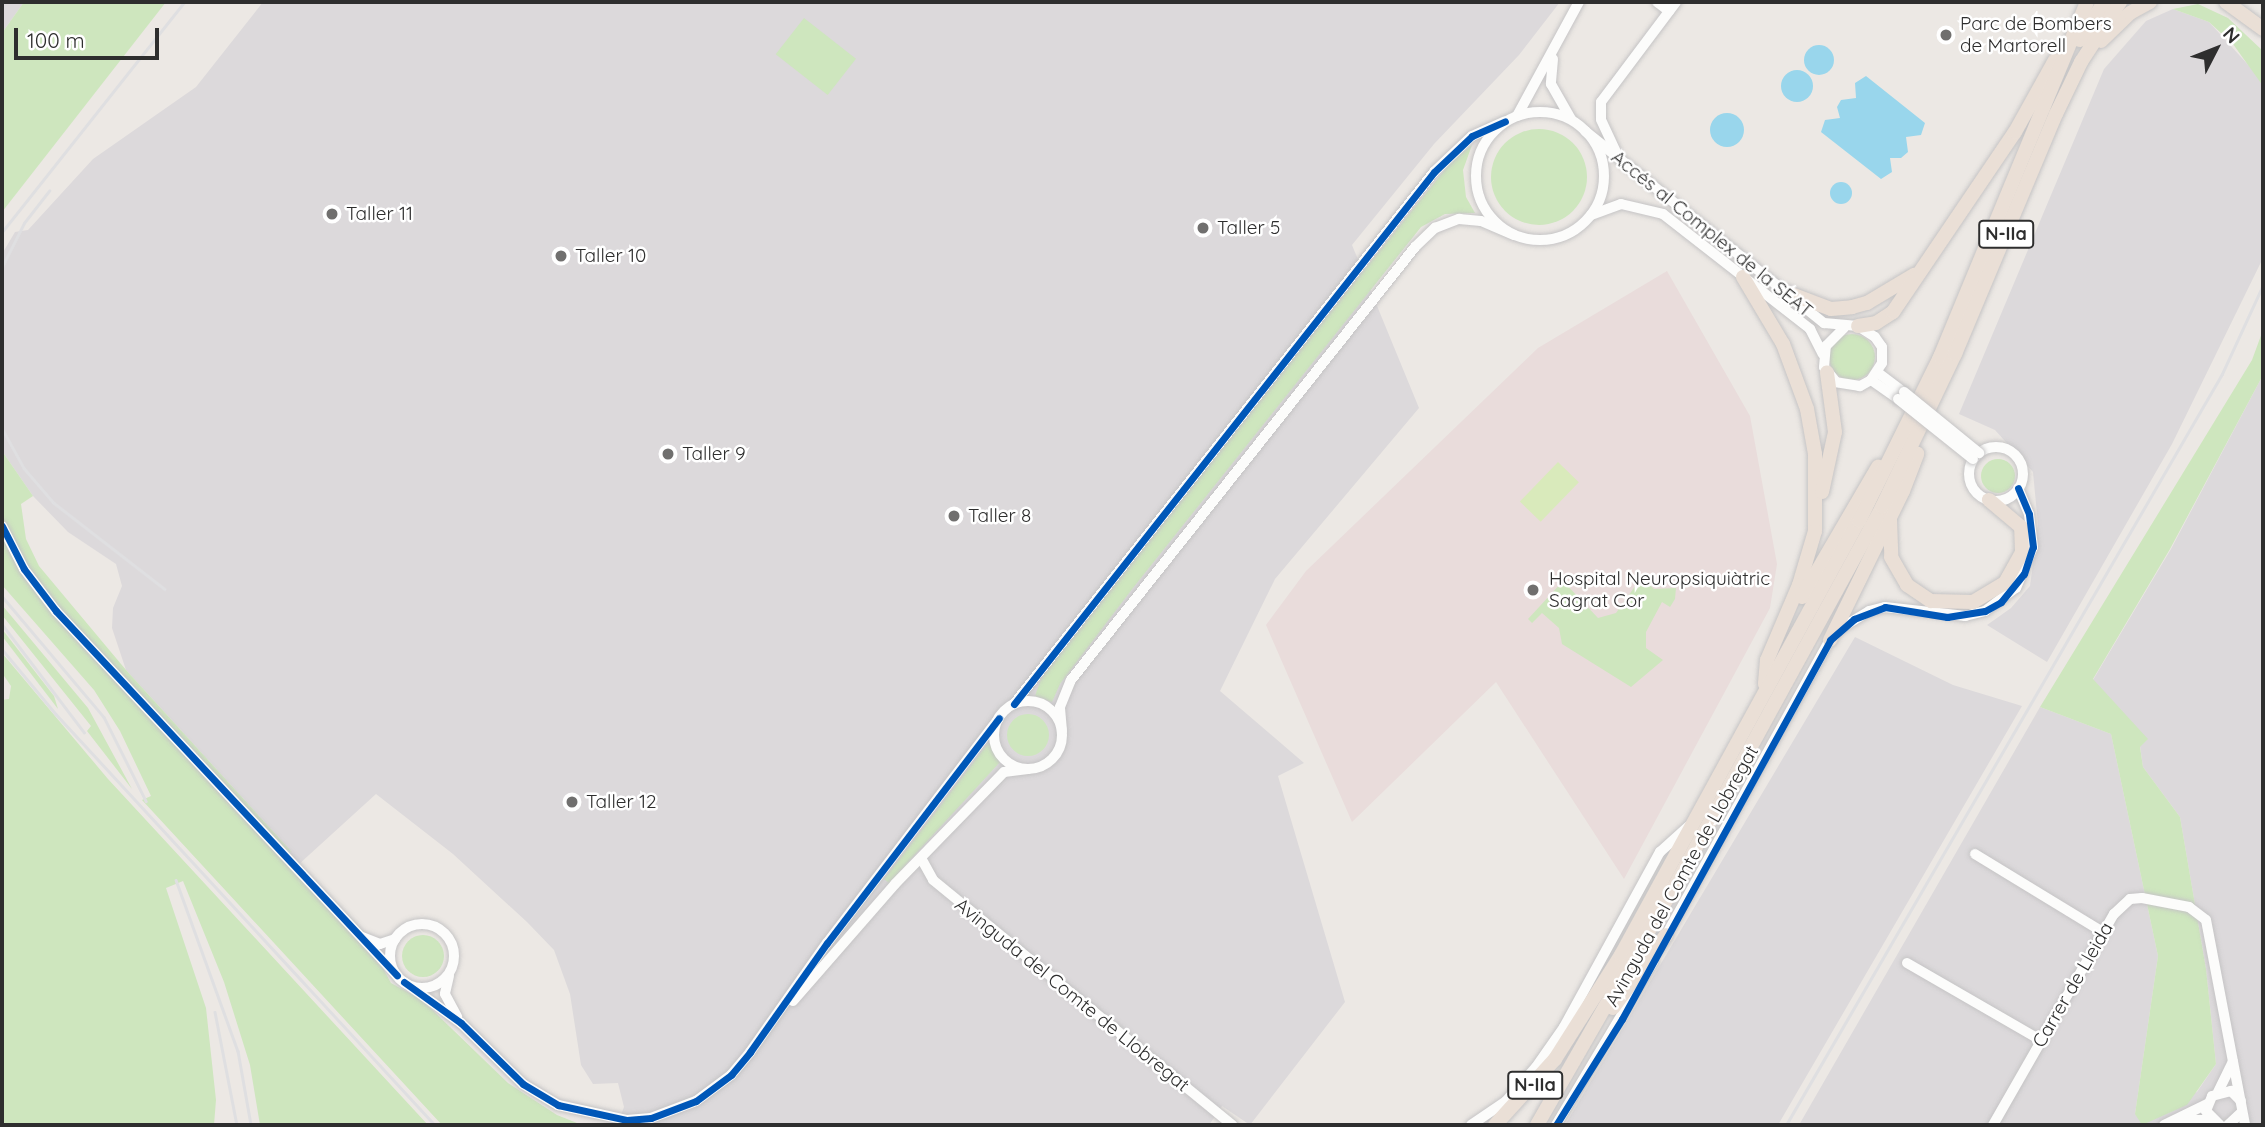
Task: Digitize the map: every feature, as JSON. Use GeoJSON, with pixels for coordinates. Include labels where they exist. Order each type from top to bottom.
{"type":"FeatureCollection","features":[{"type":"Feature","properties":{"kind":"highway"},"geometry":{"type":"LineString","coordinates":[[1851,327],[1876,323],[1893,312],[1916,274],[2015,132],[2082,2]]}},
{"type":"Feature","properties":{"kind":"highway"},"geometry":{"type":"LineString","coordinates":[[2045,106],[2087,2]]}},
{"type":"Feature","properties":{"kind":"highway"},"geometry":{"type":"LineString","coordinates":[[2045,106],[2104,2]]}},
{"type":"Feature","properties":{"kind":"highway","name":"N-IIa"},"geometry":{"type":"LineString","coordinates":[[1536,1125],[1762,729],[1932,407],[2081,62],[2120,2]]}},
{"type":"Feature","properties":{"kind":"highway"},"geometry":{"type":"LineString","coordinates":[[2081,62],[2130,12],[2150,2]]}},
{"type":"Feature","properties":{"kind":"highway"},"geometry":{"type":"LineString","coordinates":[[2226,2],[2263,29]]}},
{"type":"Feature","properties":{"kind":"highway","name":"N-IIa"},"geometry":{"type":"LineString","coordinates":[[1495,1125],[1527,1094],[1569,1039],[1692,825],[1900,438],[1940,357],[2045,106]]}},
{"type":"Feature","properties":{"kind":"highway"},"geometry":{"type":"LineString","coordinates":[[1786,292],[1831,309],[1852,307],[1867,303],[1916,274]]}},
{"type":"Feature","properties":{"kind":"highway"},"geometry":{"type":"LineString","coordinates":[[1742,277],[1776,329],[1807,409],[1815,454],[1815,520]]}},
{"type":"Feature","properties":{"kind":"highway"},"geometry":{"type":"LineString","coordinates":[[1763,693],[1768,660],[1809,559],[1835,432],[1827,373]]}},
{"type":"Feature","properties":{"kind":"highway"},"geometry":{"type":"LineString","coordinates":[[1830,640],[1890,519],[1932,407]]}},
{"type":"Feature","properties":{"kind":"highway"},"geometry":{"type":"LineString","coordinates":[[1779,630],[1855,500],[1900,438]]}},
{"type":"Feature","properties":{"kind":"highway"},"geometry":{"type":"LineString","coordinates":[[1890,519],[1891,557],[1907,585],[1931,601],[1973,602],[2005,583],[2022,552],[2021,527],[1989,500]]}},
{"type":"Feature","properties":{"kind":"highway"},"geometry":{"type":"LineString","coordinates":[[1580,1051],[1666,934]]}},
{"type":"Feature","properties":{"kind":"street"},"geometry":{"type":"LineString","coordinates":[[1517,116],[1553,55],[1579,2]]}},
{"type":"Feature","properties":{"kind":"street"},"geometry":{"type":"LineString","coordinates":[[1619,158],[1601,119],[1601,102],[1672,6],[1657,2]]}},
{"type":"Feature","properties":{"kind":"street"},"geometry":{"type":"LineString","coordinates":[[2,526],[24,569],[56,611],[400,979],[461,1023],[540,1095],[580,1113],[627,1120],[674,1111],[713,1090],[921,858],[1004,772],[1028,769],[1049,761],[1061,742],[1060,707],[1071,680],[1415,247],[1435,228],[1460,219],[1481,221],[1514,235],[1535,240],[1556,238],[1591,215],[1604,178],[1601,159],[1585,131],[1575,122],[1551,84],[1553,55]]}},
{"type":"Feature","properties":{"kind":"street"},"geometry":{"type":"LineString","coordinates":[[775,1019],[827,943],[999,718],[1014,704],[1434,172],[1472,136],[1517,116],[1540,112],[1575,122]]}},
{"type":"Feature","properties":{"kind":"street"},"geometry":{"type":"LineString","coordinates":[[1505,121],[1488,137],[1475,172],[1484,208],[1514,235]]}},
{"type":"Feature","properties":{"kind":"street","name":"Accés al Complex de la SEAT"},"geometry":{"type":"LineString","coordinates":[[1585,131],[1824,323],[1851,327],[1882,347],[1874,376]]}},
{"type":"Feature","properties":{"kind":"street","name":"Accés al Complex de la SEAT"},"geometry":{"type":"LineString","coordinates":[[1591,215],[1621,204],[1648,207],[1810,328],[1823,354],[1827,373]]}},
{"type":"Feature","properties":{"kind":"street"},"geometry":{"type":"LineString","coordinates":[[1823,354],[1830,338],[1851,327]]}},
{"type":"Feature","properties":{"kind":"street"},"geometry":{"type":"LineString","coordinates":[[1827,373],[1848,386],[1874,376],[1976,456]]}},
{"type":"Feature","properties":{"kind":"street"},"geometry":{"type":"LineString","coordinates":[[1830,640],[1869,611],[1905,608],[1956,617],[1985,611],[2001,602],[2024,574],[2033,547],[2029,514],[2018,488],[2021,466],[2011,452],[1995,447],[1976,456]]}},
{"type":"Feature","properties":{"kind":"street"},"geometry":{"type":"LineString","coordinates":[[1976,456],[1970,480],[1977,493],[1989,500],[2004,500],[2018,488]]}},
{"type":"Feature","properties":{"kind":"street","name":"Avinguda del Comte de Llobregat"},"geometry":{"type":"LineString","coordinates":[[1556,1125],[1622,1018],[1830,640]]}},
{"type":"Feature","properties":{"kind":"street"},"geometry":{"type":"LineString","coordinates":[[1014,704],[1045,705],[1062,731]]}},
{"type":"Feature","properties":{"kind":"street"},"geometry":{"type":"LineString","coordinates":[[999,718],[995,729],[999,752],[1017,767],[1028,769]]}},
{"type":"Feature","properties":{"kind":"street","name":"Avinguda del Comte de Llobregat"},"geometry":{"type":"LineString","coordinates":[[1471,1125],[1506,1101],[1536,1067],[1564,1027],[1660,852],[1692,825]]}},
{"type":"Feature","properties":{"kind":"street"},"geometry":{"type":"LineString","coordinates":[[1975,854],[2103,932]]}},
{"type":"Feature","properties":{"kind":"street","name":"Avinguda del Comte de Llobregat"},"geometry":{"type":"LineString","coordinates":[[921,858],[933,880],[1232,1125]]}},
{"type":"Feature","properties":{"kind":"street","name":"Carrer de Lleida"},"geometry":{"type":"LineString","coordinates":[[1993,1125],[2103,932],[2130,899],[2189,907],[2203,915],[2245,1125]]}},
{"type":"Feature","properties":{"kind":"street"},"geometry":{"type":"LineString","coordinates":[[358,936],[380,944],[395,939],[419,924],[438,928],[452,945],[452,967],[445,994],[461,1023]]}},
{"type":"Feature","properties":{"kind":"street"},"geometry":{"type":"LineString","coordinates":[[395,939],[390,957],[400,979]]}},
{"type":"Feature","properties":{"kind":"street"},"geometry":{"type":"LineString","coordinates":[[1908,963],[2042,1041]]}},
{"type":"Feature","properties":{"kind":"street"},"geometry":{"type":"LineString","coordinates":[[400,979],[432,986],[452,967]]}},
{"type":"Feature","properties":{"kind":"street"},"geometry":{"type":"LineString","coordinates":[[2164,1125],[2180,1120],[2207,1104],[2218,1092],[2234,1060]]}},
{"type":"Feature","properties":{"kind":"street"},"geometry":{"type":"LineString","coordinates":[[2218,1092],[2231,1091],[2241,1102]]}},
{"type":"Feature","properties":{"kind":"street"},"geometry":{"type":"LineString","coordinates":[[2180,1120],[2215,1123],[2207,1104]]}},
{"type":"Feature","properties":{"kind":"street"},"geometry":{"type":"LineString","coordinates":[[2228,1125],[2241,1113]]}},
{"type":"Feature","properties":{"kind":"shaded area"},"geometry":{"type":"Polygon","coordinates":[[[2,2],[24,2],[2,33],[2,2]]]}},
{"type":"Feature","properties":{"kind":"shaded area"},"geometry":{"type":"Polygon","coordinates":[[[263,2],[1560,2],[1519,55],[1434,144],[1352,245],[1419,408],[1275,579],[1220,691],[1304,763],[1278,776],[1345,1002],[1250,1125],[1222,1106],[1209,1125],[617,1125],[624,1107],[618,1083],[593,1084],[581,1065],[570,994],[554,950],[527,922],[453,854],[376,794],[298,865],[288,854],[291,851],[126,670],[112,628],[113,608],[122,586],[116,564],[68,532],[33,496],[2,451],[2,254],[15,232],[28,230],[93,159],[196,87],[263,2]]]}},
{"type":"Feature","properties":{"kind":"shaded area"},"geometry":{"type":"Polygon","coordinates":[[[2173,9],[2209,22],[2261,79],[2263,258],[2172,444],[2047,662],[1987,625],[2011,608],[2030,586],[2038,525],[2033,472],[1995,430],[1959,414],[2104,69],[2146,21],[2173,9]]]}},
{"type":"Feature","properties":{"kind":"shaded area","name":"Hospital Neuropsiquiàtric Sagrat Cor"},"geometry":{"type":"Polygon","coordinates":[[[1667,271],[1750,416],[1777,564],[1770,608],[1624,879],[1496,682],[1352,822],[1266,625],[1306,571],[1538,348],[1667,271]]]}},
{"type":"Feature","properties":{"kind":"shaded area"},"geometry":{"type":"Polygon","coordinates":[[[2263,375],[2263,1125],[1799,1125],[2040,707],[2111,734],[2158,956],[2135,1114],[2197,1092],[2216,1064],[2206,969],[2180,817],[2143,767],[2140,746],[2147,739],[2093,680],[2171,549],[2263,375]]]}},
{"type":"Feature","properties":{"kind":"shaded area"},"geometry":{"type":"Polygon","coordinates":[[[1855,637],[1953,685],[2022,706],[1778,1125],[1565,1125],[1855,637]]]}},
{"type":"Feature","properties":{"kind":"green space"},"geometry":{"type":"Polygon","coordinates":[[[24,2],[166,2],[2,212],[2,33],[24,2]]]}},
{"type":"Feature","properties":{"kind":"green space"},"geometry":{"type":"Polygon","coordinates":[[[2198,4],[2228,18],[2263,51],[2263,86],[2233,44],[2209,22],[2173,9],[2198,4]]]}},
{"type":"Feature","properties":{"kind":"green space"},"geometry":{"type":"Polygon","coordinates":[[[804,18],[856,59],[828,95],[776,54],[804,18]]]}},
{"type":"Feature","properties":{"kind":"green space"},"geometry":{"type":"Polygon","coordinates":[[[1539,129],[1557,132],[1573,143],[1584,159],[1587,177],[1584,195],[1573,211],[1557,222],[1539,225],[1521,222],[1505,211],[1494,195],[1491,177],[1494,159],[1505,143],[1521,132],[1539,129]]]}},
{"type":"Feature","properties":{"kind":"green space"},"geometry":{"type":"Polygon","coordinates":[[[1472,145],[1463,170],[1466,197],[1475,213],[1445,214],[1421,227],[1133,588],[1060,684],[1052,702],[1035,696],[1043,673],[1199,475],[1451,162],[1472,145]]]}},
{"type":"Feature","properties":{"kind":"green space"},"geometry":{"type":"Polygon","coordinates":[[[2263,330],[2263,375],[2170,549],[2093,679],[2148,739],[2140,747],[2143,767],[2180,817],[2206,969],[2216,1064],[2187,1105],[2142,1125],[2135,1114],[2158,956],[2111,734],[2040,707],[2252,360],[2263,330]]]}},
{"type":"Feature","properties":{"kind":"green space"},"geometry":{"type":"Polygon","coordinates":[[[1852,334],[1868,341],[1875,357],[1868,373],[1852,380],[1836,373],[1829,357],[1836,341],[1852,334]]]}},
{"type":"Feature","properties":{"kind":"green space"},"geometry":{"type":"Polygon","coordinates":[[[2,451],[33,496],[21,504],[26,539],[39,566],[126,670],[291,851],[289,855],[363,931],[391,983],[422,1000],[508,1083],[557,1115],[582,1125],[442,1125],[142,800],[151,796],[120,731],[94,690],[2,585],[2,451]]]}},
{"type":"Feature","properties":{"kind":"green space"},"geometry":{"type":"Polygon","coordinates":[[[1998,459],[2010,464],[2015,476],[2010,488],[1998,493],[1986,488],[1981,476],[1986,464],[1998,459]]]}},
{"type":"Feature","properties":{"kind":"green space"},"geometry":{"type":"Polygon","coordinates":[[[1558,462],[1579,482],[1541,522],[1520,502],[1558,462]]]}},
{"type":"Feature","properties":{"kind":"green space"},"geometry":{"type":"Polygon","coordinates":[[[1641,578],[1654,589],[1676,588],[1675,599],[1670,607],[1662,602],[1646,632],[1646,648],[1663,660],[1631,687],[1562,644],[1559,628],[1542,613],[1532,623],[1528,619],[1563,581],[1598,618],[1616,613],[1641,578]]]}},
{"type":"Feature","properties":{"kind":"green space"},"geometry":{"type":"Polygon","coordinates":[[[2,605],[88,708],[132,789],[87,731],[91,726],[2,615],[2,605]]]}},
{"type":"Feature","properties":{"kind":"green space"},"geometry":{"type":"Polygon","coordinates":[[[2,629],[54,696],[58,709],[2,636],[2,629]]]}},
{"type":"Feature","properties":{"kind":"green space"},"geometry":{"type":"Polygon","coordinates":[[[2,653],[108,779],[428,1125],[260,1125],[250,1065],[224,982],[183,881],[166,888],[206,1008],[216,1100],[214,1125],[2,1125],[2,700],[9,699],[11,686],[2,673],[2,653]]]}},
{"type":"Feature","properties":{"kind":"green space"},"geometry":{"type":"Polygon","coordinates":[[[1028,714],[1043,720],[1049,735],[1043,750],[1028,756],[1013,750],[1007,735],[1013,720],[1028,714]]]}},
{"type":"Feature","properties":{"kind":"green space"},"geometry":{"type":"Polygon","coordinates":[[[989,742],[1000,762],[889,883],[884,879],[989,742]]]}},
{"type":"Feature","properties":{"kind":"green space"},"geometry":{"type":"Polygon","coordinates":[[[423,935],[438,941],[444,956],[438,971],[423,977],[408,971],[402,956],[408,941],[423,935]]]}},
{"type":"Feature","properties":{"kind":"water"},"geometry":{"type":"Polygon","coordinates":[[[1819,45],[1825,46],[1833,54],[1833,66],[1825,74],[1819,75],[1813,74],[1805,66],[1804,60],[1805,54],[1813,46],[1819,45]]]}},
{"type":"Feature","properties":{"kind":"water"},"geometry":{"type":"Polygon","coordinates":[[[1797,70],[1808,75],[1813,86],[1808,97],[1797,102],[1786,97],[1781,86],[1786,75],[1797,70]]]}},
{"type":"Feature","properties":{"kind":"water"},"geometry":{"type":"Polygon","coordinates":[[[1866,76],[1925,123],[1921,135],[1906,137],[1908,152],[1901,158],[1890,158],[1892,172],[1881,179],[1821,132],[1825,120],[1840,118],[1837,107],[1841,100],[1856,98],[1855,83],[1866,76]]]}},
{"type":"Feature","properties":{"kind":"water"},"geometry":{"type":"Polygon","coordinates":[[[1727,113],[1739,118],[1744,130],[1739,142],[1727,147],[1715,142],[1710,130],[1715,118],[1727,113]]]}},
{"type":"Feature","properties":{"kind":"water"},"geometry":{"type":"Polygon","coordinates":[[[1841,182],[1851,189],[1852,193],[1845,203],[1841,204],[1831,197],[1830,193],[1837,183],[1841,182]]]}},
{"type":"Feature","properties":{"kind":"railway"},"geometry":{"type":"LineString","coordinates":[[2,232],[184,2]]}},
{"type":"Feature","properties":{"kind":"railway"},"geometry":{"type":"LineString","coordinates":[[2,267],[24,223],[49,191]]}},
{"type":"Feature","properties":{"kind":"railway"},"geometry":{"type":"LineString","coordinates":[[1786,1125],[2222,374],[2263,285]]}},
{"type":"Feature","properties":{"kind":"railway"},"geometry":{"type":"LineString","coordinates":[[2,428],[24,468],[54,503],[165,589]]}},
{"type":"Feature","properties":{"kind":"railway"},"geometry":{"type":"LineString","coordinates":[[2,596],[104,717],[146,801]]}},
{"type":"Feature","properties":{"kind":"railway"},"geometry":{"type":"LineString","coordinates":[[2,624],[84,732]]}},
{"type":"Feature","properties":{"kind":"railway"},"geometry":{"type":"LineString","coordinates":[[2,649],[56,714],[435,1125]]}},
{"type":"Feature","properties":{"kind":"railway"},"geometry":{"type":"LineString","coordinates":[[176,880],[238,1051],[251,1125]]}},
{"type":"Feature","properties":{"kind":"railway"},"geometry":{"type":"LineString","coordinates":[[215,1012],[237,1125]]}},
{"type":"Feature","properties":{"kind":"cycle path"},"geometry":{"type":"LineString","coordinates":[[1014,704],[1434,172],[1472,136],[1505,121]]}},
{"type":"Feature","properties":{"kind":"cycle path"},"geometry":{"type":"LineString","coordinates":[[1556,1125],[1622,1019],[1830,640],[1854,619],[1885,607],[1947,617],[1985,611],[2001,602],[2024,574],[2033,547],[2029,514],[2018,488]]}},
{"type":"Feature","properties":{"kind":"cycle path"},"geometry":{"type":"LineString","coordinates":[[2,526],[24,569],[56,611],[397,975]]}},
{"type":"Feature","properties":{"kind":"cycle path"},"geometry":{"type":"LineString","coordinates":[[404,982],[461,1023],[523,1084],[558,1105],[627,1120],[651,1118],[696,1101],[731,1075],[750,1052],[827,943],[999,718]]}},
{"type":"Feature","properties":{"kind":"place","name":"Parc de Bombers de Martorell"},"geometry":{"type":"Point","coordinates":[1946,35]}},
{"type":"Feature","properties":{"kind":"place","name":"Taller 11"},"geometry":{"type":"Point","coordinates":[332,214]}},
{"type":"Feature","properties":{"kind":"place","name":"Taller 5"},"geometry":{"type":"Point","coordinates":[1203,228]}},
{"type":"Feature","properties":{"kind":"place","name":"Taller 10"},"geometry":{"type":"Point","coordinates":[561,256]}},
{"type":"Feature","properties":{"kind":"place","name":"Taller 9"},"geometry":{"type":"Point","coordinates":[668,454]}},
{"type":"Feature","properties":{"kind":"place","name":"Taller 8"},"geometry":{"type":"Point","coordinates":[954,516]}},
{"type":"Feature","properties":{"kind":"place","name":"Hospital Neuropsiquiàtric Sagrat Cor"},"geometry":{"type":"Point","coordinates":[1533,590]}},
{"type":"Feature","properties":{"kind":"place","name":"Taller 12"},"geometry":{"type":"Point","coordinates":[572,802]}}]}
